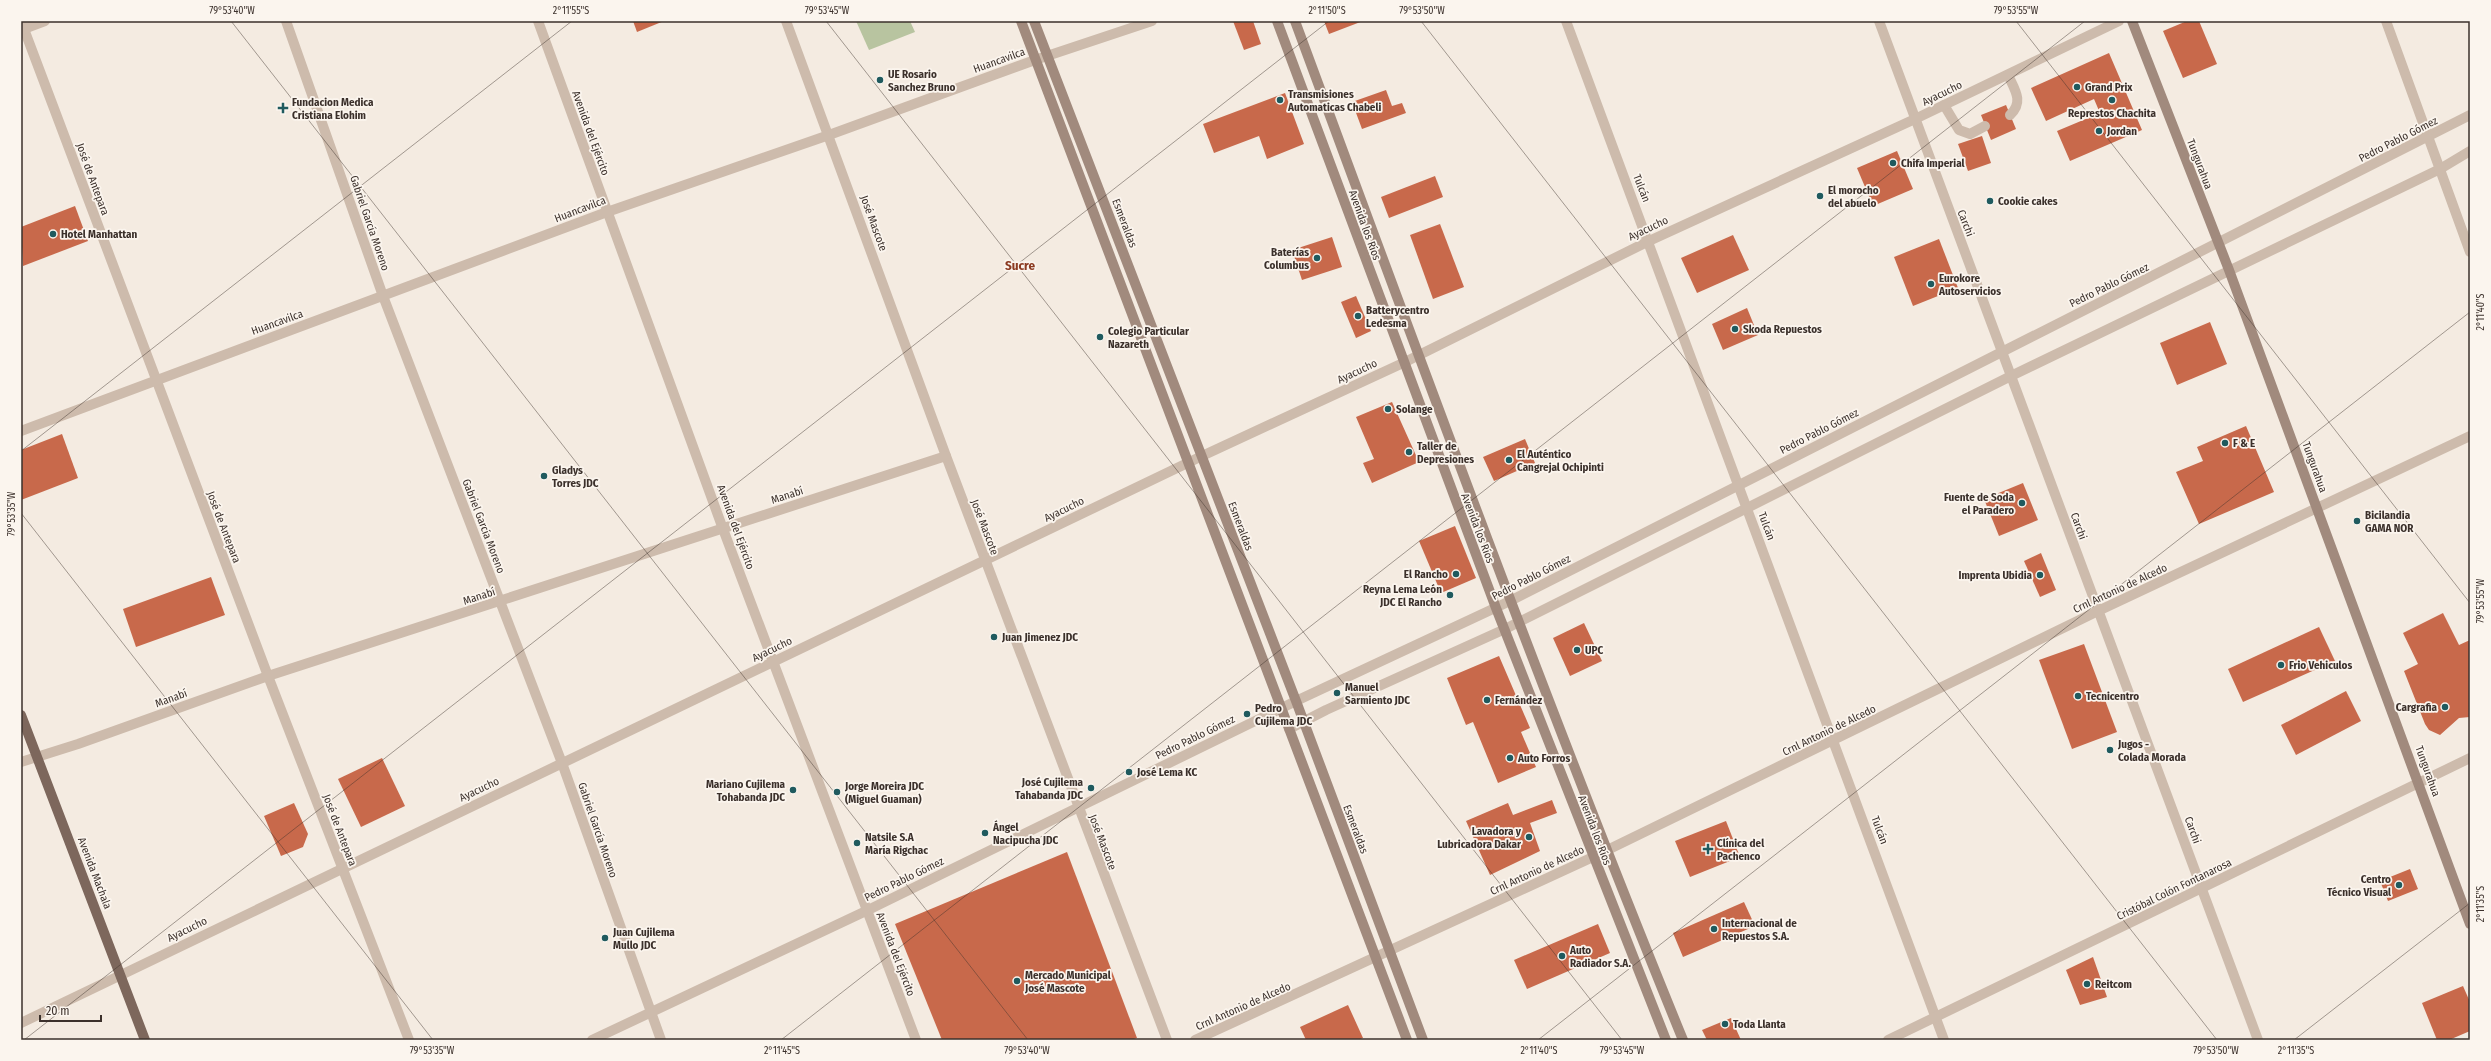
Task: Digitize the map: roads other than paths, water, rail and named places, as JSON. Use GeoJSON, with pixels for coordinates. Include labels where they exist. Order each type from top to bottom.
{"type":"FeatureCollection","features":[{"type":"Feature","properties":{"kind":"main road"},"geometry":{"type":"LineString","coordinates":[[1021,21],[1407,1040]]}},
{"type":"Feature","properties":{"kind":"main road","name":"Esmeraldas"},"geometry":{"type":"LineString","coordinates":[[1034,21],[1296,701],[1389,953],[1423,1040]]}},
{"type":"Feature","properties":{"kind":"main road","name":"Avenida los Ríos"},"geometry":{"type":"LineString","coordinates":[[1277,21],[1403,363],[1496,608],[1666,1040]]}},
{"type":"Feature","properties":{"kind":"main road","name":"Avenida los Ríos"},"geometry":{"type":"LineString","coordinates":[[1295,21],[1510,601],[1606,851],[1683,1040]]}},
{"type":"Feature","properties":{"kind":"main road","name":"Tungurahua"},"geometry":{"type":"LineString","coordinates":[[2132,21],[2229,270],[2419,782],[2470,924]]}},
{"type":"Feature","properties":{"kind":"main road","name":"Avenida Machala"},"geometry":{"type":"LineString","coordinates":[[21,715],[145,1040]]}},
{"type":"Feature","properties":{"kind":"street"},"geometry":{"type":"LineString","coordinates":[[22,27],[45,21]]}},
{"type":"Feature","properties":{"kind":"street","name":"Gabriel García Moreno"},"geometry":{"type":"LineString","coordinates":[[286,21],[384,296],[562,763],[649,1012],[661,1040]]}},
{"type":"Feature","properties":{"kind":"street","name":"Avenida del Ejército"},"geometry":{"type":"LineString","coordinates":[[538,21],[723,529],[916,1040]]}},
{"type":"Feature","properties":{"kind":"street","name":"José Mascote"},"geometry":{"type":"LineString","coordinates":[[786,21],[1077,808],[1167,1040]]}},
{"type":"Feature","properties":{"kind":"street","name":"Huancavilca"},"geometry":{"type":"LineString","coordinates":[[21,431],[155,379],[384,296],[607,212],[829,135],[1035,60],[1152,21]]}},
{"type":"Feature","properties":{"kind":"street","name":"Tulcán"},"geometry":{"type":"LineString","coordinates":[[1566,21],[1649,241],[1944,1040]]}},
{"type":"Feature","properties":{"kind":"street","name":"Carchi"},"geometry":{"type":"LineString","coordinates":[[1879,21],[2258,1040]]}},
{"type":"Feature","properties":{"kind":"street","name":"Ayacucho"},"geometry":{"type":"LineString","coordinates":[[21,1023],[1202,456],[1403,363],[1649,241],[1915,119],[2119,21]]}},
{"type":"Feature","properties":{"kind":"street"},"geometry":{"type":"LineString","coordinates":[[2386,21],[2470,252]]}},
{"type":"Feature","properties":{"kind":"street","name":"José de Antepara"},"geometry":{"type":"LineString","coordinates":[[22,27],[268,676],[409,1040]]}},
{"type":"Feature","properties":{"kind":"street"},"geometry":{"type":"LineString","coordinates":[[2008,75],[2018,97],[2017,107],[2010,115]]}},
{"type":"Feature","properties":{"kind":"street"},"geometry":{"type":"LineString","coordinates":[[1944,105],[1959,130],[1970,134],[1985,126]]}},
{"type":"Feature","properties":{"kind":"street","name":"Pedro Pablo Gómez"},"geometry":{"type":"LineString","coordinates":[[592,1040],[866,911],[1296,701],[1496,608],[2002,351],[2218,244],[2470,114]]}},
{"type":"Feature","properties":{"kind":"street"},"geometry":{"type":"LineString","coordinates":[[1289,730],[1303,722],[1505,629],[2011,376],[2440,169],[2470,151]]}},
{"type":"Feature","properties":{"kind":"street","name":"Crnl Antonio de Alcedo"},"geometry":{"type":"LineString","coordinates":[[1195,1040],[1389,953],[1606,851],[2098,612],[2470,436]]}},
{"type":"Feature","properties":{"kind":"street","name":"Manabí"},"geometry":{"type":"LineString","coordinates":[[21,762],[78,744],[268,676],[501,602],[946,456]]}},
{"type":"Feature","properties":{"kind":"street","name":"Cristóbal Colón Fontanarosa"},"geometry":{"type":"LineString","coordinates":[[1888,1040],[2470,758]]}},
{"type":"Feature","properties":{"kind":"place","name":"UE Rosario Sanchez Bruno"},"geometry":{"type":"Point","coordinates":[880,80]}},
{"type":"Feature","properties":{"kind":"place","name":"Grand Prix"},"geometry":{"type":"Point","coordinates":[2077,87]}},
{"type":"Feature","properties":{"kind":"place","name":"Transmisiones Automaticas Chabeli"},"geometry":{"type":"Point","coordinates":[1280,100]}},
{"type":"Feature","properties":{"kind":"place","name":"Represtos Chachita"},"geometry":{"type":"Point","coordinates":[2112,100]}},
{"type":"Feature","properties":{"kind":"place","name":"Fundacion Medica Cristiana Elohim"},"geometry":{"type":"Point","coordinates":[283,108]}},
{"type":"Feature","properties":{"kind":"place","name":"Jordan"},"geometry":{"type":"Point","coordinates":[2099,131]}},
{"type":"Feature","properties":{"kind":"place","name":"Chifa Imperial"},"geometry":{"type":"Point","coordinates":[1893,163]}},
{"type":"Feature","properties":{"kind":"place","name":"El morocho del abuelo"},"geometry":{"type":"Point","coordinates":[1820,196]}},
{"type":"Feature","properties":{"kind":"place","name":"Cookie cakes"},"geometry":{"type":"Point","coordinates":[1990,201]}},
{"type":"Feature","properties":{"kind":"place","name":"Hotel Manhattan"},"geometry":{"type":"Point","coordinates":[53,234]}},
{"type":"Feature","properties":{"kind":"place","name":"Baterías Columbus"},"geometry":{"type":"Point","coordinates":[1317,258]}},
{"type":"Feature","properties":{"kind":"place","name":"Eurokore Autoservicios"},"geometry":{"type":"Point","coordinates":[1931,284]}},
{"type":"Feature","properties":{"kind":"place","name":"Batterycentro Ledesma"},"geometry":{"type":"Point","coordinates":[1358,316]}},
{"type":"Feature","properties":{"kind":"place","name":"Skoda Repuestos"},"geometry":{"type":"Point","coordinates":[1735,329]}},
{"type":"Feature","properties":{"kind":"place","name":"Colegio Particular Nazareth"},"geometry":{"type":"Point","coordinates":[1100,337]}},
{"type":"Feature","properties":{"kind":"place","name":"Solange"},"geometry":{"type":"Point","coordinates":[1388,409]}},
{"type":"Feature","properties":{"kind":"place","name":"F & E"},"geometry":{"type":"Point","coordinates":[2225,443]}},
{"type":"Feature","properties":{"kind":"place","name":"Taller de Depresiones"},"geometry":{"type":"Point","coordinates":[1409,452]}},
{"type":"Feature","properties":{"kind":"place","name":"El Auténtico Cangrejal Ochipinti"},"geometry":{"type":"Point","coordinates":[1509,460]}},
{"type":"Feature","properties":{"kind":"place","name":"Gladys Torres JDC"},"geometry":{"type":"Point","coordinates":[544,476]}},
{"type":"Feature","properties":{"kind":"place","name":"Fuente de Soda el Paradero"},"geometry":{"type":"Point","coordinates":[2022,503]}},
{"type":"Feature","properties":{"kind":"place","name":"Bicilandia GAMA NOR"},"geometry":{"type":"Point","coordinates":[2357,521]}},
{"type":"Feature","properties":{"kind":"place","name":"El Rancho"},"geometry":{"type":"Point","coordinates":[1456,574]}},
{"type":"Feature","properties":{"kind":"place","name":"Imprenta Ubidia"},"geometry":{"type":"Point","coordinates":[2040,575]}},
{"type":"Feature","properties":{"kind":"place","name":"Reyna Lema León JDC El Rancho"},"geometry":{"type":"Point","coordinates":[1450,595]}},
{"type":"Feature","properties":{"kind":"place","name":"Juan Jimenez JDC"},"geometry":{"type":"Point","coordinates":[994,637]}},
{"type":"Feature","properties":{"kind":"place","name":"UPC"},"geometry":{"type":"Point","coordinates":[1577,650]}},
{"type":"Feature","properties":{"kind":"place","name":"Frio Vehiculos"},"geometry":{"type":"Point","coordinates":[2281,665]}},
{"type":"Feature","properties":{"kind":"place","name":"Manuel Sarmiento JDC"},"geometry":{"type":"Point","coordinates":[1337,693]}},
{"type":"Feature","properties":{"kind":"place","name":"Tecnicentro"},"geometry":{"type":"Point","coordinates":[2078,696]}},
{"type":"Feature","properties":{"kind":"place","name":"Fernández"},"geometry":{"type":"Point","coordinates":[1487,700]}},
{"type":"Feature","properties":{"kind":"place","name":"Cargrafia"},"geometry":{"type":"Point","coordinates":[2445,707]}},
{"type":"Feature","properties":{"kind":"place","name":"Pedro Cujilema JDC"},"geometry":{"type":"Point","coordinates":[1247,714]}},
{"type":"Feature","properties":{"kind":"place","name":"Jugos - Colada Morada"},"geometry":{"type":"Point","coordinates":[2110,750]}},
{"type":"Feature","properties":{"kind":"place","name":"Auto Forros"},"geometry":{"type":"Point","coordinates":[1510,758]}},
{"type":"Feature","properties":{"kind":"place","name":"José Lema KC"},"geometry":{"type":"Point","coordinates":[1129,772]}},
{"type":"Feature","properties":{"kind":"place","name":"José Cujilema Tahabanda JDC"},"geometry":{"type":"Point","coordinates":[1091,788]}},
{"type":"Feature","properties":{"kind":"place","name":"Mariano Cujilema Tohabanda JDC"},"geometry":{"type":"Point","coordinates":[793,790]}},
{"type":"Feature","properties":{"kind":"place","name":"Jorge Moreira JDC (Miguel Guaman)"},"geometry":{"type":"Point","coordinates":[837,792]}},
{"type":"Feature","properties":{"kind":"place","name":"Ángel Nacipucha JDC"},"geometry":{"type":"Point","coordinates":[985,833]}},
{"type":"Feature","properties":{"kind":"place","name":"Lavadora y Lubricadora Dakar"},"geometry":{"type":"Point","coordinates":[1529,837]}},
{"type":"Feature","properties":{"kind":"place","name":"Natsile S.A María Rigchac"},"geometry":{"type":"Point","coordinates":[857,843]}},
{"type":"Feature","properties":{"kind":"place","name":"Clínica del Pachenco"},"geometry":{"type":"Point","coordinates":[1708,849]}},
{"type":"Feature","properties":{"kind":"place","name":"Centro Técnico Visual"},"geometry":{"type":"Point","coordinates":[2399,885]}},
{"type":"Feature","properties":{"kind":"place","name":"Internacional de Repuestos S.A."},"geometry":{"type":"Point","coordinates":[1714,929]}},
{"type":"Feature","properties":{"kind":"place","name":"Juan Cujilema Mullo JDC"},"geometry":{"type":"Point","coordinates":[605,938]}},
{"type":"Feature","properties":{"kind":"place","name":"Auto Radiador S.A."},"geometry":{"type":"Point","coordinates":[1562,956]}},
{"type":"Feature","properties":{"kind":"place","name":"Mercado Municipal José Mascote"},"geometry":{"type":"Point","coordinates":[1017,981]}},
{"type":"Feature","properties":{"kind":"place","name":"Reitcom"},"geometry":{"type":"Point","coordinates":[2087,984]}},
{"type":"Feature","properties":{"kind":"place","name":"Toda Llanta"},"geometry":{"type":"Point","coordinates":[1725,1024]}},
{"type":"Feature","properties":{"kind":"district","name":"Sucre"},"geometry":{"type":"Point","coordinates":[1020,265]}}]}
